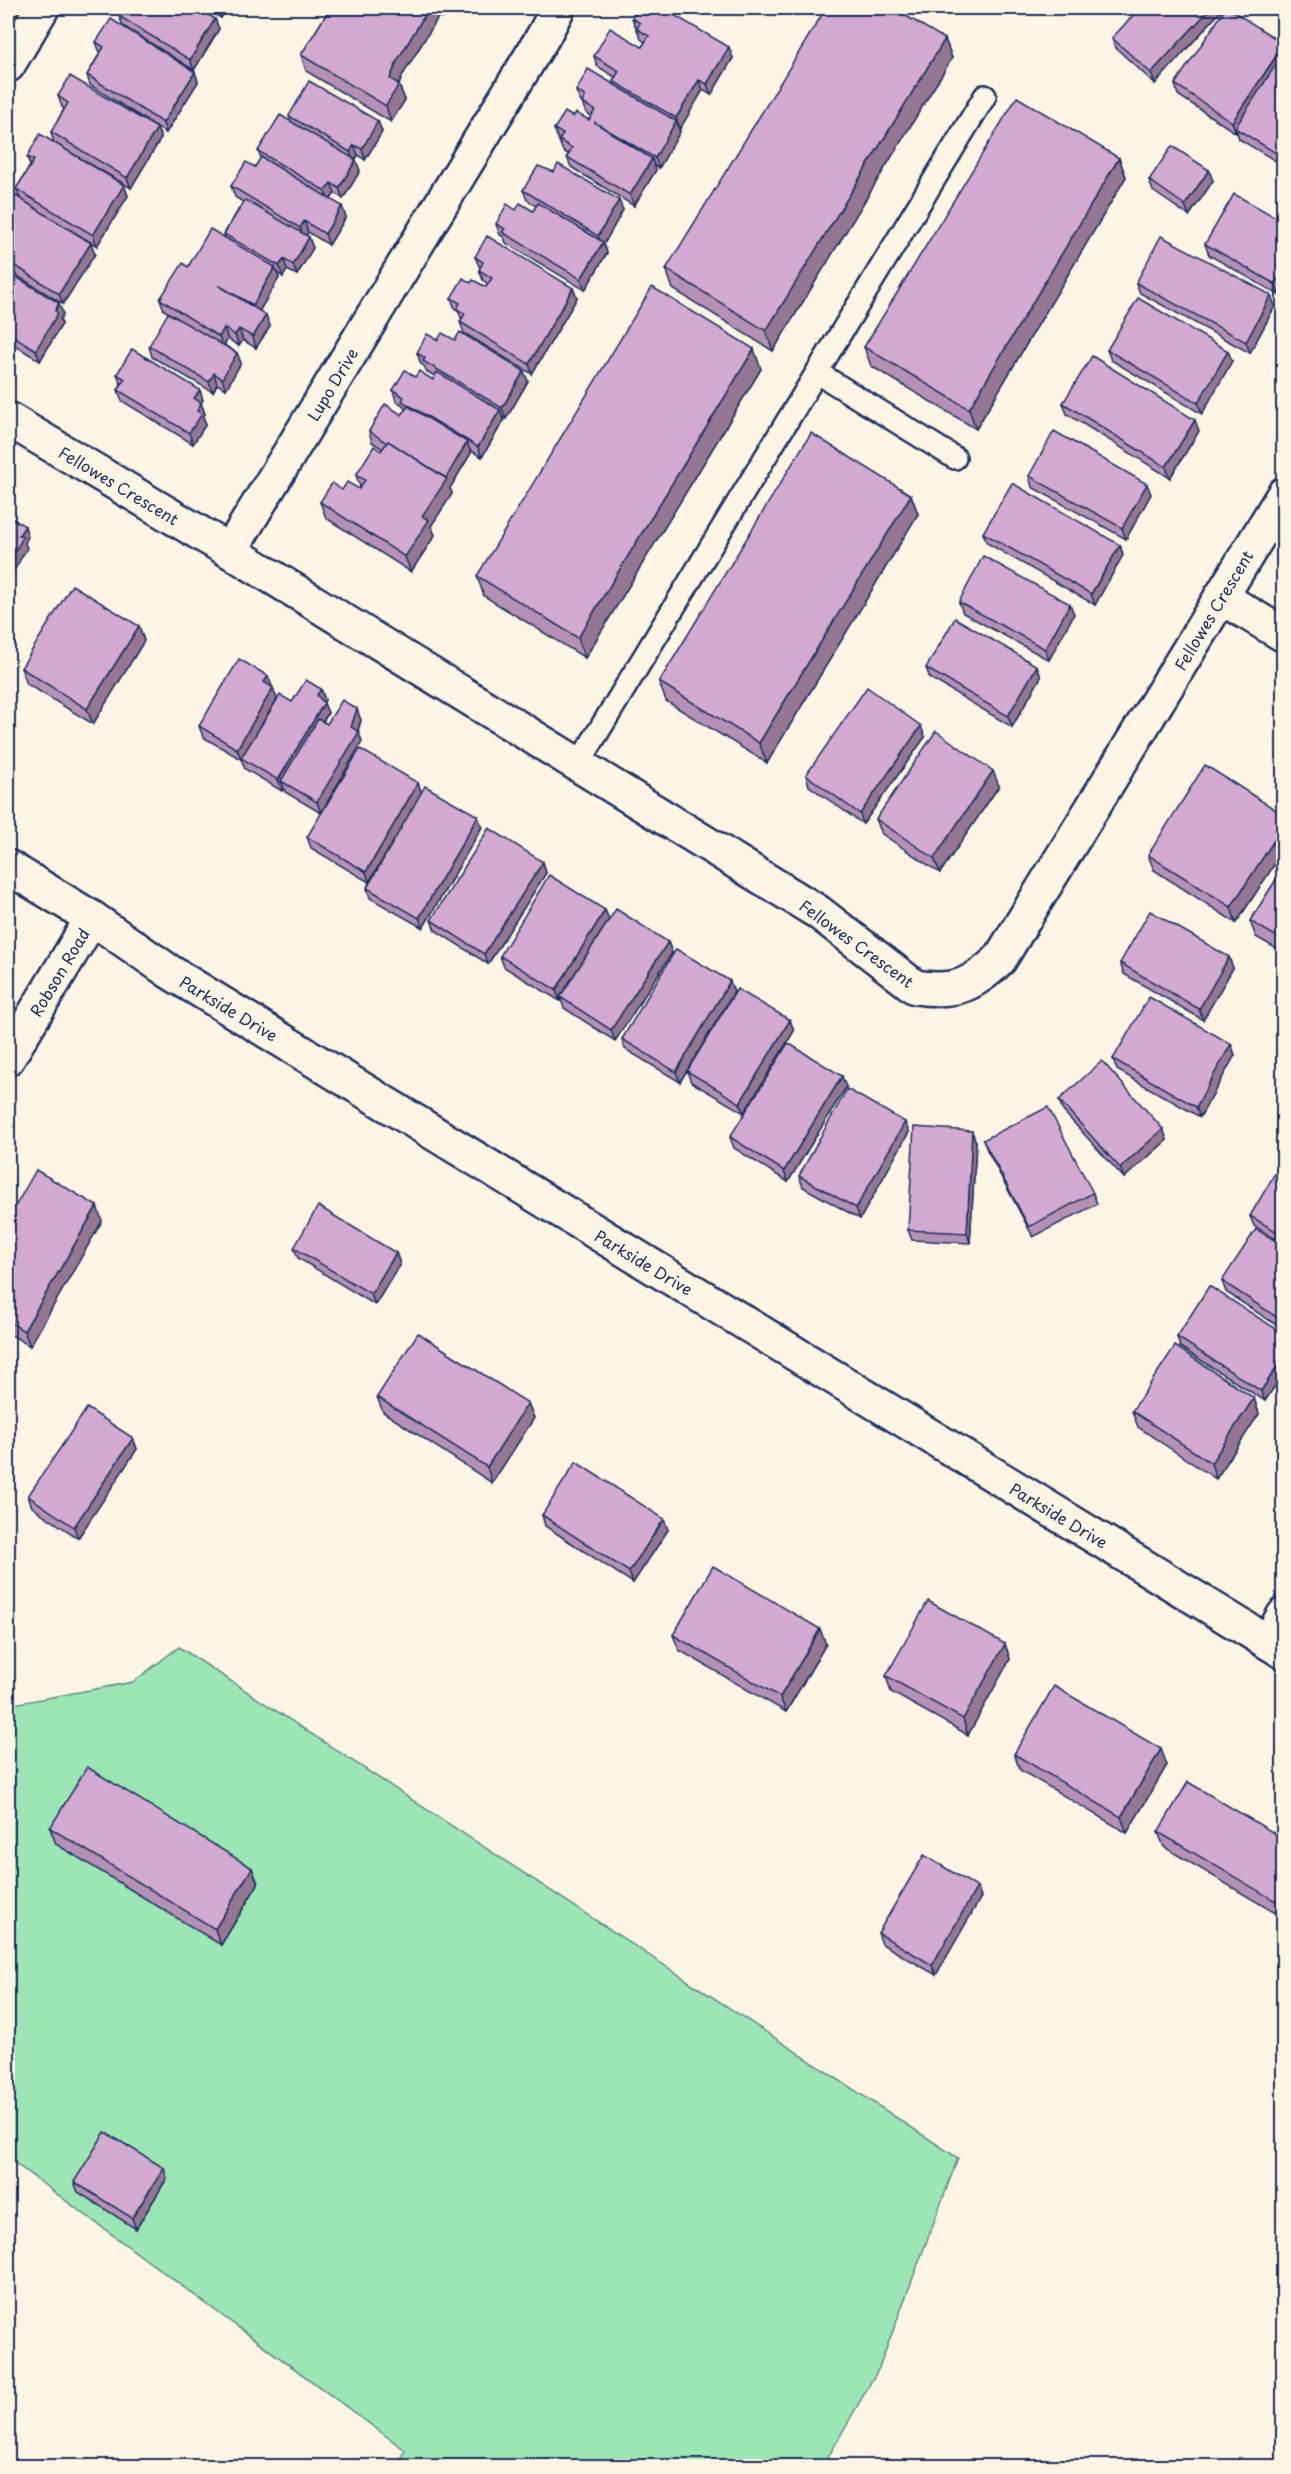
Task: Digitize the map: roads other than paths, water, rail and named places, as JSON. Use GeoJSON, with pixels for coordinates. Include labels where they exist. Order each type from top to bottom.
{"type":"FeatureCollection","features":[{"type":"Feature","properties":{"kind":"street"},"geometry":{"type":"LineString","coordinates":[[8,65],[42,8]]}},
{"type":"Feature","properties":{"kind":"street","name":"Lupo Drive"},"geometry":{"type":"LineString","coordinates":[[230,551],[544,35],[558,8]]}},
{"type":"Feature","properties":{"kind":"street","name":"Fellowes Crescent"},"geometry":{"type":"LineString","coordinates":[[8,419],[230,551],[818,912],[915,987],[949,989],[968,985],[1000,959],[1284,494]]}},
{"type":"Feature","properties":{"kind":"street"},"geometry":{"type":"LineString","coordinates":[[1221,597],[1284,635]]}},
{"type":"Feature","properties":{"kind":"street","name":"Parkside Drive"},"geometry":{"type":"LineString","coordinates":[[8,867],[92,918],[180,979],[1278,1636]]}},
{"type":"Feature","properties":{"kind":"street","name":"Robson Road"},"geometry":{"type":"LineString","coordinates":[[8,1058],[92,918]]}},
{"type":"Feature","properties":{"kind":"lane"},"geometry":{"type":"LineString","coordinates":[[578,765],[985,96]]}},
{"type":"Feature","properties":{"kind":"lane"},"geometry":{"type":"LineString","coordinates":[[818,373],[955,458]]}}]}
